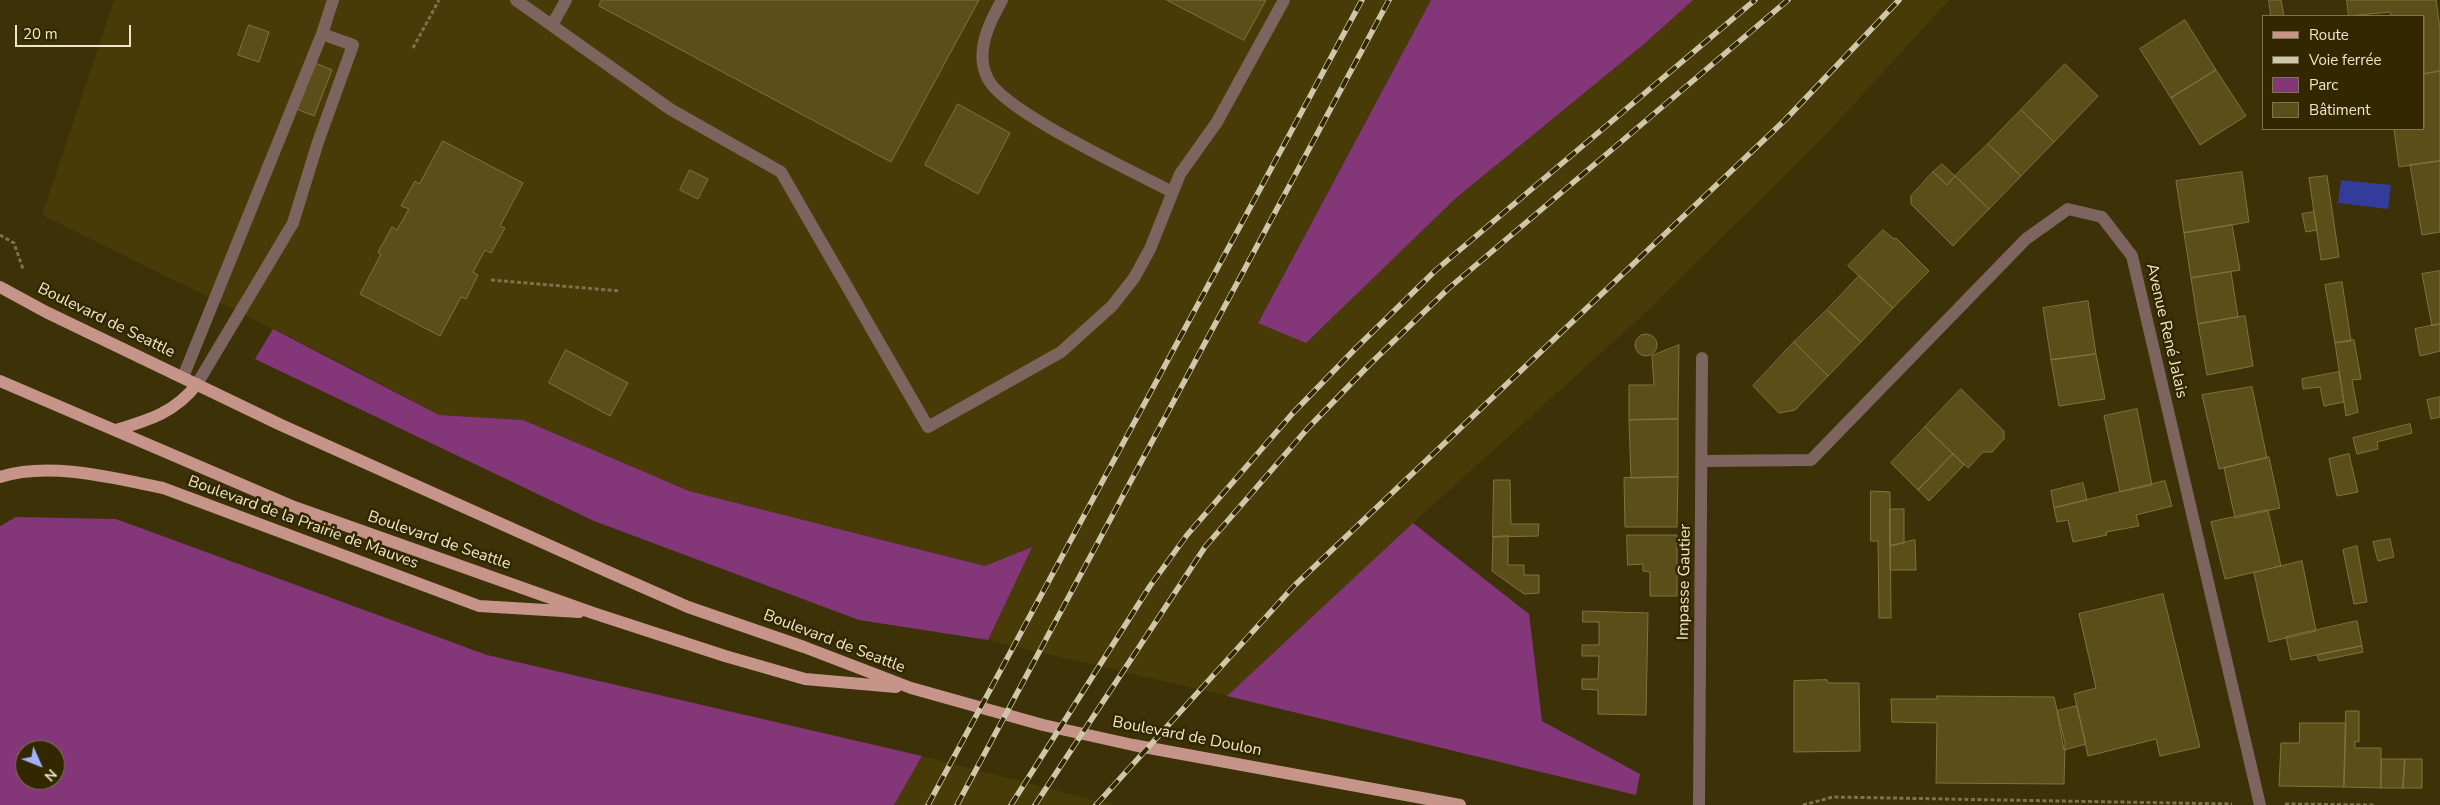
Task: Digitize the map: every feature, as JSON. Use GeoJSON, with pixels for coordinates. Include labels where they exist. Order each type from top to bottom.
{"type":"FeatureCollection","features":[{"type":"Feature","properties":{"kind":"main road","name":"Boulevard de Seattle"},"geometry":{"type":"LineString","coordinates":[[0,286],[46,312],[281,424],[613,574],[688,607],[804,647],[911,688]]}},
{"type":"Feature","properties":{"kind":"main road","name":"Boulevard de Seattle"},"geometry":{"type":"LineString","coordinates":[[0,381],[294,507],[593,613],[725,656],[805,679],[911,688]]}},
{"type":"Feature","properties":{"kind":"main road"},"geometry":{"type":"LineString","coordinates":[[116,430],[160,417],[188,396],[197,384]]}},
{"type":"Feature","properties":{"kind":"main road","name":"Boulevard de la Prairie de Mauves"},"geometry":{"type":"LineString","coordinates":[[0,478],[52,470],[120,479],[164,488],[479,606],[593,613]]}},
{"type":"Feature","properties":{"kind":"main road","name":"Boulevard de Doulon"},"geometry":{"type":"LineString","coordinates":[[911,688],[1043,725],[1218,761],[1460,805]]}},
{"type":"Feature","properties":{"kind":"street"},"geometry":{"type":"LineString","coordinates":[[183,377],[322,34],[333,0]]}},
{"type":"Feature","properties":{"kind":"street"},"geometry":{"type":"LineString","coordinates":[[516,0],[670,108],[781,172],[928,427],[1061,352],[1112,306],[1134,278],[1150,249],[1180,174],[1217,122],[1284,0]]}},
{"type":"Feature","properties":{"kind":"street"},"geometry":{"type":"LineString","coordinates":[[552,25],[566,0]]}},
{"type":"Feature","properties":{"kind":"street"},"geometry":{"type":"LineString","coordinates":[[1002,0],[984,38],[987,79],[1000,96],[1025,114],[1172,192]]}},
{"type":"Feature","properties":{"kind":"street"},"geometry":{"type":"LineString","coordinates":[[197,384],[293,223],[318,142],[353,45],[322,34]]}},
{"type":"Feature","properties":{"kind":"street","name":"Avenue René Jalais"},"geometry":{"type":"LineString","coordinates":[[1702,461],[1811,460],[2026,238],[2068,209],[2102,217],[2132,256],[2260,805]]}},
{"type":"Feature","properties":{"kind":"street","name":"Impasse Gautier"},"geometry":{"type":"LineString","coordinates":[[1699,805],[1702,358]]}},
{"type":"Feature","properties":{"kind":"path"},"geometry":{"type":"LineString","coordinates":[[413,48],[440,0]]}},
{"type":"Feature","properties":{"kind":"path"},"geometry":{"type":"LineString","coordinates":[[491,280],[620,291]]}},
{"type":"Feature","properties":{"kind":"path"},"geometry":{"type":"LineString","coordinates":[[1803,805],[1833,797],[2260,805],[2375,805]]}},
{"type":"Feature","properties":{"kind":"shaded area"},"geometry":{"type":"Polygon","coordinates":[[[114,0],[1431,0],[1258,322],[1306,343],[1456,198],[1644,44],[1693,0],[1949,0],[1821,140],[1642,316],[1413,523],[1227,696],[988,640],[1031,547],[986,566],[689,491],[523,420],[439,415],[336,360],[42,215],[114,0]]]}},
{"type":"Feature","properties":{"kind":"shaded area"},"geometry":{"type":"Polygon","coordinates":[[[2341,180],[2391,185],[2388,209],[2338,203],[2341,180]]]}},
{"type":"Feature","properties":{"kind":"shaded area"},"geometry":{"type":"Polygon","coordinates":[[[922,756],[1113,805],[894,805],[922,756]]]}},
{"type":"Feature","properties":{"kind":"green space"},"geometry":{"type":"Polygon","coordinates":[[[1431,0],[1693,0],[1644,44],[1456,198],[1306,343],[1258,323],[1431,0]]]}},
{"type":"Feature","properties":{"kind":"green space"},"geometry":{"type":"Polygon","coordinates":[[[273,329],[439,415],[523,420],[689,491],[985,566],[1032,547],[988,640],[859,620],[594,521],[255,359],[273,329]]]}},
{"type":"Feature","properties":{"kind":"green space"},"geometry":{"type":"Polygon","coordinates":[[[16,517],[116,519],[487,655],[922,756],[894,805],[0,805],[0,526],[16,517]]]}},
{"type":"Feature","properties":{"kind":"green space"},"geometry":{"type":"Polygon","coordinates":[[[1413,523],[1529,614],[1542,721],[1640,774],[1636,795],[1227,696],[1413,523]]]}},
{"type":"Feature","properties":{"kind":"building"},"geometry":{"type":"Polygon","coordinates":[[[602,0],[979,0],[891,162],[599,6],[602,0]]]}},
{"type":"Feature","properties":{"kind":"building"},"geometry":{"type":"Polygon","coordinates":[[[1167,0],[1266,0],[1244,40],[1167,0]]]}},
{"type":"Feature","properties":{"kind":"building"},"geometry":{"type":"Polygon","coordinates":[[[2269,0],[2281,0],[2284,15],[2271,15],[2269,0]]]}},
{"type":"Feature","properties":{"kind":"building"},"geometry":{"type":"Polygon","coordinates":[[[2347,0],[2436,0],[2440,28],[2440,71],[2425,74],[2425,15],[2391,15],[2390,12],[2349,15],[2347,0]]]}},
{"type":"Feature","properties":{"kind":"building"},"geometry":{"type":"Polygon","coordinates":[[[2185,20],[2216,70],[2171,98],[2140,49],[2185,20]]]}},
{"type":"Feature","properties":{"kind":"building"},"geometry":{"type":"Polygon","coordinates":[[[249,25],[269,32],[259,62],[238,55],[249,25]]]}},
{"type":"Feature","properties":{"kind":"building"},"geometry":{"type":"Polygon","coordinates":[[[313,62],[332,70],[314,116],[294,108],[313,62]]]}},
{"type":"Feature","properties":{"kind":"building"},"geometry":{"type":"Polygon","coordinates":[[[2065,64],[2098,96],[2054,142],[2021,110],[2065,64]]]}},
{"type":"Feature","properties":{"kind":"building"},"geometry":{"type":"Polygon","coordinates":[[[2216,70],[2246,116],[2200,145],[2171,98],[2216,70]]]}},
{"type":"Feature","properties":{"kind":"building"},"geometry":{"type":"Polygon","coordinates":[[[2440,71],[2440,161],[2399,167],[2394,130],[2425,130],[2425,74],[2440,71]]]}},
{"type":"Feature","properties":{"kind":"building"},"geometry":{"type":"Polygon","coordinates":[[[958,104],[1010,133],[978,194],[925,165],[958,104]]]}},
{"type":"Feature","properties":{"kind":"building"},"geometry":{"type":"Polygon","coordinates":[[[2021,110],[2054,142],[2021,176],[1988,144],[2021,110]]]}},
{"type":"Feature","properties":{"kind":"building"},"geometry":{"type":"Polygon","coordinates":[[[443,141],[523,183],[500,226],[505,228],[491,253],[485,250],[473,272],[478,275],[466,299],[461,297],[440,336],[360,294],[381,254],[378,252],[392,227],[397,230],[409,209],[401,206],[415,181],[419,184],[443,141]]]}},
{"type":"Feature","properties":{"kind":"building"},"geometry":{"type":"Polygon","coordinates":[[[1988,144],[2021,176],[1989,209],[1955,176],[1988,144]]]}},
{"type":"Feature","properties":{"kind":"building"},"geometry":{"type":"Polygon","coordinates":[[[2440,161],[2440,232],[2422,235],[2410,165],[2440,161]]]}},
{"type":"Feature","properties":{"kind":"building"},"geometry":{"type":"Polygon","coordinates":[[[1942,164],[1955,176],[1947,185],[1933,172],[1942,164]]]}},
{"type":"Feature","properties":{"kind":"building"},"geometry":{"type":"Polygon","coordinates":[[[690,170],[708,179],[698,199],[680,190],[690,170]]]}},
{"type":"Feature","properties":{"kind":"building"},"geometry":{"type":"Polygon","coordinates":[[[1933,172],[1947,185],[1955,176],[1989,209],[1953,246],[1911,204],[1911,196],[1933,172]]]}},
{"type":"Feature","properties":{"kind":"building"},"geometry":{"type":"Polygon","coordinates":[[[2242,172],[2249,222],[2184,233],[2176,181],[2242,172]]]}},
{"type":"Feature","properties":{"kind":"building"},"geometry":{"type":"Polygon","coordinates":[[[2327,176],[2339,257],[2321,260],[2309,178],[2327,176]]]}},
{"type":"Feature","properties":{"kind":"building"},"geometry":{"type":"Polygon","coordinates":[[[2314,212],[2317,230],[2306,232],[2302,214],[2314,212]]]}},
{"type":"Feature","properties":{"kind":"building"},"geometry":{"type":"Polygon","coordinates":[[[2232,225],[2240,270],[2191,278],[2184,233],[2232,225]]]}},
{"type":"Feature","properties":{"kind":"building"},"geometry":{"type":"Polygon","coordinates":[[[1883,230],[1894,239],[1896,238],[1929,271],[1893,308],[1848,266],[1883,230]]]}},
{"type":"Feature","properties":{"kind":"building"},"geometry":{"type":"Polygon","coordinates":[[[2440,271],[2440,324],[2432,326],[2422,274],[2440,271]]]}},
{"type":"Feature","properties":{"kind":"building"},"geometry":{"type":"Polygon","coordinates":[[[2231,272],[2238,317],[2198,324],[2191,278],[2231,272]]]}},
{"type":"Feature","properties":{"kind":"building"},"geometry":{"type":"Polygon","coordinates":[[[1859,276],[1893,308],[1861,342],[1827,310],[1859,276]]]}},
{"type":"Feature","properties":{"kind":"building"},"geometry":{"type":"Polygon","coordinates":[[[2342,282],[2351,341],[2335,343],[2325,285],[2342,282]]]}},
{"type":"Feature","properties":{"kind":"building"},"geometry":{"type":"Polygon","coordinates":[[[2088,301],[2096,354],[2051,360],[2043,308],[2088,301]]]}},
{"type":"Feature","properties":{"kind":"building"},"geometry":{"type":"Polygon","coordinates":[[[1827,310],[1861,342],[1828,376],[1794,342],[1827,310]]]}},
{"type":"Feature","properties":{"kind":"building"},"geometry":{"type":"Polygon","coordinates":[[[2245,316],[2253,366],[2207,375],[2198,324],[2245,316]]]}},
{"type":"Feature","properties":{"kind":"building"},"geometry":{"type":"Polygon","coordinates":[[[2440,324],[2440,351],[2420,356],[2415,329],[2440,324]]]}},
{"type":"Feature","properties":{"kind":"building"},"geometry":{"type":"Polygon","coordinates":[[[1646,334],[1654,337],[1657,345],[1654,353],[1646,356],[1638,353],[1635,345],[1638,337],[1646,334]]]}},
{"type":"Feature","properties":{"kind":"building"},"geometry":{"type":"Polygon","coordinates":[[[2354,340],[2361,379],[2352,380],[2358,412],[2346,416],[2335,343],[2354,340]]]}},
{"type":"Feature","properties":{"kind":"building"},"geometry":{"type":"Polygon","coordinates":[[[1794,342],[1828,376],[1795,410],[1779,413],[1753,386],[1794,342]]]}},
{"type":"Feature","properties":{"kind":"building"},"geometry":{"type":"Polygon","coordinates":[[[1679,345],[1678,419],[1629,420],[1629,385],[1654,385],[1652,356],[1679,345]]]}},
{"type":"Feature","properties":{"kind":"building"},"geometry":{"type":"Polygon","coordinates":[[[566,350],[628,383],[610,416],[549,383],[566,350]]]}},
{"type":"Feature","properties":{"kind":"building"},"geometry":{"type":"Polygon","coordinates":[[[2096,354],[2105,399],[2059,406],[2051,360],[2096,354]]]}},
{"type":"Feature","properties":{"kind":"building"},"geometry":{"type":"Polygon","coordinates":[[[2339,372],[2344,402],[2324,406],[2320,387],[2303,389],[2302,379],[2339,372]]]}},
{"type":"Feature","properties":{"kind":"building"},"geometry":{"type":"Polygon","coordinates":[[[2252,387],[2267,458],[2219,469],[2202,395],[2252,387]]]}},
{"type":"Feature","properties":{"kind":"building"},"geometry":{"type":"Polygon","coordinates":[[[1961,389],[2004,431],[2004,439],[1992,452],[1983,452],[1968,468],[1925,427],[1961,389]]]}},
{"type":"Feature","properties":{"kind":"building"},"geometry":{"type":"Polygon","coordinates":[[[2440,397],[2440,417],[2431,419],[2427,400],[2440,397]]]}},
{"type":"Feature","properties":{"kind":"building"},"geometry":{"type":"Polygon","coordinates":[[[2137,409],[2152,485],[2120,492],[2104,416],[2137,409]]]}},
{"type":"Feature","properties":{"kind":"building"},"geometry":{"type":"Polygon","coordinates":[[[1678,419],[1678,477],[1631,478],[1629,420],[1678,419]]]}},
{"type":"Feature","properties":{"kind":"building"},"geometry":{"type":"Polygon","coordinates":[[[2410,424],[2412,433],[2377,442],[2378,449],[2357,454],[2353,438],[2410,424]]]}},
{"type":"Feature","properties":{"kind":"building"},"geometry":{"type":"Polygon","coordinates":[[[1925,427],[1953,454],[1918,490],[1891,463],[1925,427]]]}},
{"type":"Feature","properties":{"kind":"building"},"geometry":{"type":"Polygon","coordinates":[[[1953,454],[1964,465],[1929,501],[1918,490],[1953,454]]]}},
{"type":"Feature","properties":{"kind":"building"},"geometry":{"type":"Polygon","coordinates":[[[2349,454],[2358,492],[2337,496],[2329,459],[2349,454]]]}},
{"type":"Feature","properties":{"kind":"building"},"geometry":{"type":"Polygon","coordinates":[[[2269,457],[2280,508],[2235,518],[2224,468],[2269,457]]]}},
{"type":"Feature","properties":{"kind":"building"},"geometry":{"type":"Polygon","coordinates":[[[1678,477],[1677,527],[1625,527],[1624,478],[1678,477]]]}},
{"type":"Feature","properties":{"kind":"building"},"geometry":{"type":"Polygon","coordinates":[[[1494,480],[1510,480],[1511,524],[1539,524],[1538,536],[1493,537],[1494,480]]]}},
{"type":"Feature","properties":{"kind":"building"},"geometry":{"type":"Polygon","coordinates":[[[2165,481],[2172,506],[2136,515],[2139,526],[2106,532],[2107,535],[2073,542],[2068,520],[2057,522],[2054,508],[2165,481]]]}},
{"type":"Feature","properties":{"kind":"building"},"geometry":{"type":"Polygon","coordinates":[[[2083,483],[2087,500],[2054,508],[2051,491],[2083,483]]]}},
{"type":"Feature","properties":{"kind":"building"},"geometry":{"type":"Polygon","coordinates":[[[1871,491],[1890,492],[1891,618],[1879,618],[1878,541],[1871,541],[1871,491]]]}},
{"type":"Feature","properties":{"kind":"building"},"geometry":{"type":"Polygon","coordinates":[[[1890,509],[1904,509],[1904,543],[1890,546],[1890,509]]]}},
{"type":"Feature","properties":{"kind":"building"},"geometry":{"type":"Polygon","coordinates":[[[2268,510],[2281,566],[2225,579],[2211,522],[2268,510]]]}},
{"type":"Feature","properties":{"kind":"building"},"geometry":{"type":"Polygon","coordinates":[[[1627,535],[1677,535],[1677,596],[1650,596],[1650,572],[1643,571],[1643,564],[1628,565],[1627,535]]]}},
{"type":"Feature","properties":{"kind":"building"},"geometry":{"type":"Polygon","coordinates":[[[1508,536],[1508,565],[1524,565],[1524,575],[1539,575],[1539,593],[1524,594],[1492,571],[1493,537],[1508,536]]]}},
{"type":"Feature","properties":{"kind":"building"},"geometry":{"type":"Polygon","coordinates":[[[2390,539],[2394,557],[2378,561],[2373,542],[2390,539]]]}},
{"type":"Feature","properties":{"kind":"building"},"geometry":{"type":"Polygon","coordinates":[[[1915,540],[1916,570],[1890,570],[1890,546],[1915,540]]]}},
{"type":"Feature","properties":{"kind":"building"},"geometry":{"type":"Polygon","coordinates":[[[2357,546],[2367,602],[2354,604],[2343,550],[2357,546]]]}},
{"type":"Feature","properties":{"kind":"building"},"geometry":{"type":"Polygon","coordinates":[[[2302,561],[2316,631],[2269,642],[2254,573],[2302,561]]]}},
{"type":"Feature","properties":{"kind":"building"},"geometry":{"type":"Polygon","coordinates":[[[2163,594],[2200,747],[2160,756],[2156,739],[2088,756],[2074,694],[2096,688],[2079,614],[2163,594]]]}},
{"type":"Feature","properties":{"kind":"building"},"geometry":{"type":"Polygon","coordinates":[[[1583,611],[1648,613],[1646,715],[1598,714],[1598,690],[1582,689],[1582,679],[1598,679],[1599,656],[1582,656],[1582,645],[1599,645],[1599,622],[1583,622],[1583,611]]]}},
{"type":"Feature","properties":{"kind":"building"},"geometry":{"type":"Polygon","coordinates":[[[2357,621],[2362,646],[2291,660],[2286,637],[2357,621]]]}},
{"type":"Feature","properties":{"kind":"building"},"geometry":{"type":"Polygon","coordinates":[[[2362,646],[2363,652],[2319,661],[2317,655],[2362,646]]]}},
{"type":"Feature","properties":{"kind":"building"},"geometry":{"type":"Polygon","coordinates":[[[1827,680],[1828,683],[1859,683],[1860,751],[1794,752],[1794,681],[1827,680]]]}},
{"type":"Feature","properties":{"kind":"building"},"geometry":{"type":"Polygon","coordinates":[[[1937,696],[2054,697],[2065,743],[2064,784],[1936,783],[1937,723],[1892,722],[1891,699],[1937,699],[1937,696]]]}},
{"type":"Feature","properties":{"kind":"building"},"geometry":{"type":"Polygon","coordinates":[[[2077,706],[2086,744],[2064,750],[2057,711],[2077,706]]]}},
{"type":"Feature","properties":{"kind":"building"},"geometry":{"type":"Polygon","coordinates":[[[2346,711],[2359,711],[2359,742],[2355,741],[2355,748],[2381,748],[2381,788],[2344,787],[2346,711]]]}},
{"type":"Feature","properties":{"kind":"building"},"geometry":{"type":"Polygon","coordinates":[[[2300,723],[2346,723],[2344,787],[2279,786],[2281,743],[2299,743],[2300,723]]]}},
{"type":"Feature","properties":{"kind":"building"},"geometry":{"type":"Polygon","coordinates":[[[2382,759],[2405,759],[2403,788],[2381,788],[2382,759]]]}},
{"type":"Feature","properties":{"kind":"building"},"geometry":{"type":"Polygon","coordinates":[[[2405,759],[2422,759],[2422,788],[2403,788],[2405,759]]]}},
{"type":"Feature","properties":{"kind":"railway"},"geometry":{"type":"LineString","coordinates":[[928,805],[1362,0]]}},
{"type":"Feature","properties":{"kind":"railway"},"geometry":{"type":"LineString","coordinates":[[957,805],[1389,0]]}},
{"type":"Feature","properties":{"kind":"railway"},"geometry":{"type":"LineString","coordinates":[[1011,805],[1150,586],[1187,535],[1292,414],[1436,270],[1755,0]]}},
{"type":"Feature","properties":{"kind":"railway"},"geometry":{"type":"LineString","coordinates":[[1035,805],[1205,547],[1308,428],[1370,364],[1449,288],[1788,0]]}},
{"type":"Feature","properties":{"kind":"railway"},"geometry":{"type":"LineString","coordinates":[[1096,805],[1294,586],[1785,120],[1899,0]]}}]}
